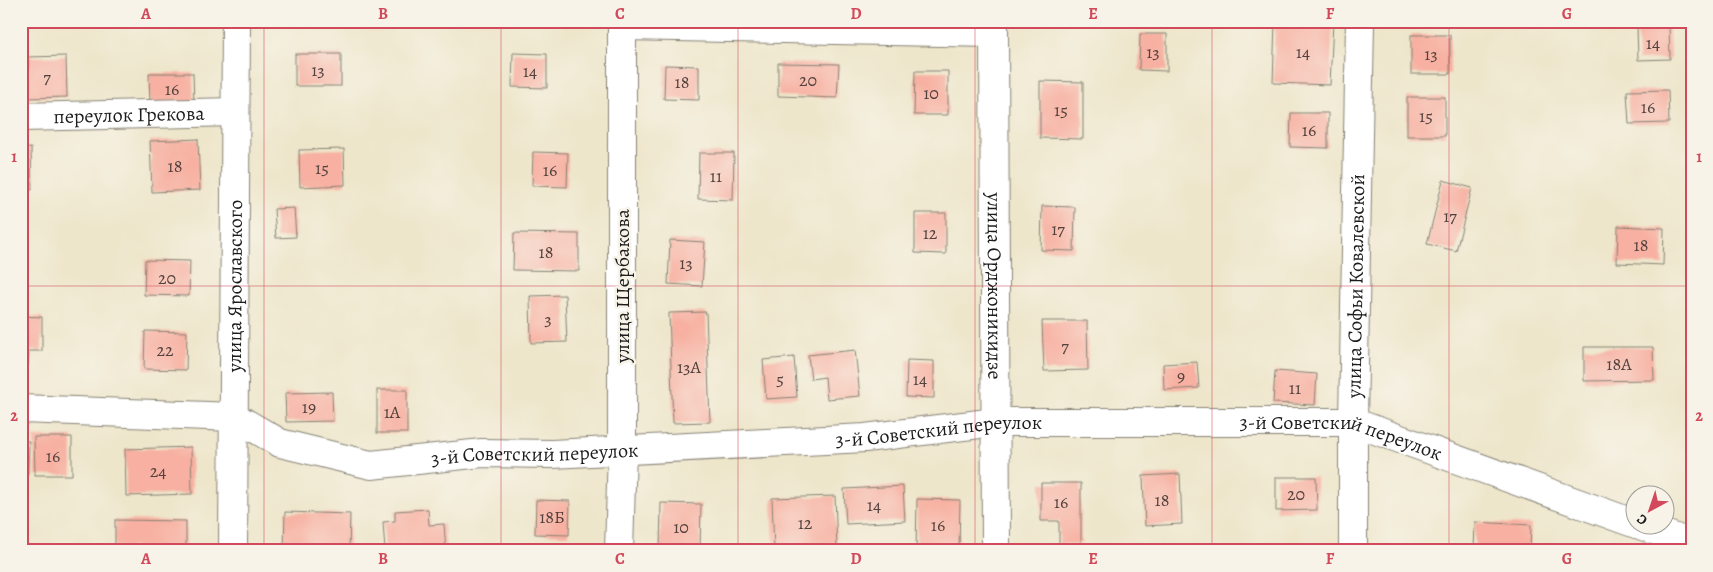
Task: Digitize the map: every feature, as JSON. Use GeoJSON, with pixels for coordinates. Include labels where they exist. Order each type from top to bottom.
{"type":"FeatureCollection","features":[{"type":"Feature","properties":{"kind":"street","name":"улица Ярославского"},"geometry":{"type":"LineString","coordinates":[[233,551],[236,21]]}},
{"type":"Feature","properties":{"kind":"street","name":"улица Софьи Ковалевской"},"geometry":{"type":"LineString","coordinates":[[1353,551],[1353,422],[1360,21]]}},
{"type":"Feature","properties":{"kind":"street"},"geometry":{"type":"LineString","coordinates":[[622,24],[994,27]]}},
{"type":"Feature","properties":{"kind":"street","name":"улица Щербакова"},"geometry":{"type":"LineString","coordinates":[[619,551],[622,449],[622,24]]}},
{"type":"Feature","properties":{"kind":"street","name":"улица Орджоникидзе"},"geometry":{"type":"LineString","coordinates":[[994,27],[996,551]]}},
{"type":"Feature","properties":{"kind":"street","name":"переулок Грекова"},"geometry":{"type":"LineString","coordinates":[[21,117],[235,112]]}},
{"type":"Feature","properties":{"kind":"street"},"geometry":{"type":"LineString","coordinates":[[21,408],[235,417]]}},
{"type":"Feature","properties":{"kind":"street","name":"3-й Советский переулок"},"geometry":{"type":"LineString","coordinates":[[235,417],[280,443],[371,464],[482,454],[552,454],[865,438],[996,422],[1353,422],[1626,520]]}},
{"type":"Feature","properties":{"kind":"street","name":"3-й Советский переулок"},"geometry":{"type":"LineString","coordinates":[[1664,534],[1692,544]]}},
{"type":"Feature","properties":{"kind":"building"},"geometry":{"type":"Polygon","coordinates":[[[1275,21],[1333,21],[1330,85],[1273,83],[1275,21]]]}},
{"type":"Feature","properties":{"kind":"building"},"geometry":{"type":"Polygon","coordinates":[[[1637,26],[1669,26],[1670,59],[1638,60],[1637,26]]]}},
{"type":"Feature","properties":{"kind":"building"},"geometry":{"type":"Polygon","coordinates":[[[1140,34],[1167,34],[1167,71],[1139,70],[1140,34]]]}},
{"type":"Feature","properties":{"kind":"building"},"geometry":{"type":"Polygon","coordinates":[[[1411,35],[1450,35],[1450,74],[1411,74],[1411,35]]]}},
{"type":"Feature","properties":{"kind":"building"},"geometry":{"type":"Polygon","coordinates":[[[513,53],[547,54],[547,88],[512,87],[513,53]]]}},
{"type":"Feature","properties":{"kind":"building"},"geometry":{"type":"Polygon","coordinates":[[[295,54],[341,54],[341,86],[295,86],[295,54]]]}},
{"type":"Feature","properties":{"kind":"building"},"geometry":{"type":"Polygon","coordinates":[[[66,56],[67,97],[29,98],[28,57],[66,56]]]}},
{"type":"Feature","properties":{"kind":"building"},"geometry":{"type":"Polygon","coordinates":[[[778,63],[839,64],[837,98],[778,96],[778,63]]]}},
{"type":"Feature","properties":{"kind":"building"},"geometry":{"type":"Polygon","coordinates":[[[665,65],[699,66],[699,100],[664,99],[665,65]]]}},
{"type":"Feature","properties":{"kind":"building"},"geometry":{"type":"Polygon","coordinates":[[[915,71],[948,71],[948,115],[914,115],[915,71]]]}},
{"type":"Feature","properties":{"kind":"building"},"geometry":{"type":"Polygon","coordinates":[[[149,73],[193,73],[194,104],[150,104],[149,73]]]}},
{"type":"Feature","properties":{"kind":"building"},"geometry":{"type":"Polygon","coordinates":[[[1040,81],[1083,82],[1083,139],[1040,138],[1040,81]]]}},
{"type":"Feature","properties":{"kind":"building"},"geometry":{"type":"Polygon","coordinates":[[[1668,90],[1669,123],[1629,124],[1627,91],[1668,90]]]}},
{"type":"Feature","properties":{"kind":"building"},"geometry":{"type":"Polygon","coordinates":[[[1407,97],[1445,97],[1445,136],[1407,136],[1407,97]]]}},
{"type":"Feature","properties":{"kind":"building"},"geometry":{"type":"Polygon","coordinates":[[[1291,113],[1328,113],[1328,148],[1290,147],[1291,113]]]}},
{"type":"Feature","properties":{"kind":"building"},"geometry":{"type":"Polygon","coordinates":[[[198,139],[200,190],[152,192],[150,141],[198,139]]]}},
{"type":"Feature","properties":{"kind":"building"},"geometry":{"type":"Polygon","coordinates":[[[31,148],[32,190],[21,190],[21,149],[31,148]]]}},
{"type":"Feature","properties":{"kind":"building"},"geometry":{"type":"Polygon","coordinates":[[[344,149],[345,185],[300,187],[299,150],[344,149]]]}},
{"type":"Feature","properties":{"kind":"building"},"geometry":{"type":"Polygon","coordinates":[[[533,152],[568,153],[567,187],[532,186],[533,152]]]}},
{"type":"Feature","properties":{"kind":"building"},"geometry":{"type":"Polygon","coordinates":[[[699,153],[734,153],[733,200],[698,199],[699,153]]]}},
{"type":"Feature","properties":{"kind":"building"},"geometry":{"type":"Polygon","coordinates":[[[1443,180],[1472,188],[1456,251],[1427,244],[1443,180]]]}},
{"type":"Feature","properties":{"kind":"building"},"geometry":{"type":"Polygon","coordinates":[[[1042,206],[1075,207],[1074,251],[1041,250],[1042,206]]]}},
{"type":"Feature","properties":{"kind":"building"},"geometry":{"type":"Polygon","coordinates":[[[294,208],[296,237],[276,238],[274,209],[294,208]]]}},
{"type":"Feature","properties":{"kind":"building"},"geometry":{"type":"Polygon","coordinates":[[[915,213],[946,213],[946,254],[915,253],[915,213]]]}},
{"type":"Feature","properties":{"kind":"building"},"geometry":{"type":"Polygon","coordinates":[[[1618,226],[1664,228],[1663,265],[1617,263],[1618,226]]]}},
{"type":"Feature","properties":{"kind":"building"},"geometry":{"type":"Polygon","coordinates":[[[514,233],[579,234],[579,271],[513,270],[514,233]]]}},
{"type":"Feature","properties":{"kind":"building"},"geometry":{"type":"Polygon","coordinates":[[[670,240],[705,242],[702,286],[668,284],[670,240]]]}},
{"type":"Feature","properties":{"kind":"building"},"geometry":{"type":"Polygon","coordinates":[[[145,260],[190,261],[189,296],[144,295],[145,260]]]}},
{"type":"Feature","properties":{"kind":"building"},"geometry":{"type":"Polygon","coordinates":[[[565,295],[567,342],[531,343],[530,296],[565,295]]]}},
{"type":"Feature","properties":{"kind":"building"},"geometry":{"type":"Polygon","coordinates":[[[706,312],[710,422],[673,423],[669,313],[706,312]]]}},
{"type":"Feature","properties":{"kind":"building"},"geometry":{"type":"Polygon","coordinates":[[[21,316],[42,317],[42,351],[29,351],[28,366],[21,366],[21,316]]]}},
{"type":"Feature","properties":{"kind":"building"},"geometry":{"type":"Polygon","coordinates":[[[1042,321],[1087,321],[1088,370],[1044,371],[1042,321]]]}},
{"type":"Feature","properties":{"kind":"building"},"geometry":{"type":"Polygon","coordinates":[[[145,331],[187,332],[186,370],[144,369],[145,331]]]}},
{"type":"Feature","properties":{"kind":"building"},"geometry":{"type":"Polygon","coordinates":[[[1584,347],[1653,347],[1654,380],[1584,381],[1584,347]]]}},
{"type":"Feature","properties":{"kind":"building"},"geometry":{"type":"Polygon","coordinates":[[[855,350],[860,396],[827,399],[825,377],[811,379],[808,355],[855,350]]]}},
{"type":"Feature","properties":{"kind":"building"},"geometry":{"type":"Polygon","coordinates":[[[794,357],[797,397],[766,399],[763,360],[794,357]]]}},
{"type":"Feature","properties":{"kind":"building"},"geometry":{"type":"Polygon","coordinates":[[[907,360],[934,361],[934,398],[906,397],[907,360]]]}},
{"type":"Feature","properties":{"kind":"building"},"geometry":{"type":"Polygon","coordinates":[[[1197,362],[1199,388],[1164,390],[1163,364],[1197,362]]]}},
{"type":"Feature","properties":{"kind":"building"},"geometry":{"type":"Polygon","coordinates":[[[1275,371],[1317,374],[1315,405],[1273,403],[1275,371]]]}},
{"type":"Feature","properties":{"kind":"building"},"geometry":{"type":"Polygon","coordinates":[[[377,390],[407,390],[407,433],[377,433],[377,390]]]}},
{"type":"Feature","properties":{"kind":"building"},"geometry":{"type":"Polygon","coordinates":[[[332,392],[333,421],[286,422],[285,393],[332,392]]]}},
{"type":"Feature","properties":{"kind":"building"},"geometry":{"type":"Polygon","coordinates":[[[34,437],[72,437],[72,475],[35,475],[34,437]]]}},
{"type":"Feature","properties":{"kind":"building"},"geometry":{"type":"Polygon","coordinates":[[[21,441],[29,441],[28,475],[21,475],[21,441]]]}},
{"type":"Feature","properties":{"kind":"building"},"geometry":{"type":"Polygon","coordinates":[[[191,447],[192,494],[126,496],[125,449],[191,447]]]}},
{"type":"Feature","properties":{"kind":"building"},"geometry":{"type":"Polygon","coordinates":[[[1180,474],[1182,524],[1145,526],[1143,476],[1180,474]]]}},
{"type":"Feature","properties":{"kind":"building"},"geometry":{"type":"Polygon","coordinates":[[[1276,477],[1316,477],[1317,510],[1276,511],[1276,477]]]}},
{"type":"Feature","properties":{"kind":"building"},"geometry":{"type":"Polygon","coordinates":[[[1041,483],[1081,483],[1081,544],[1059,544],[1059,521],[1041,521],[1041,483]]]}},
{"type":"Feature","properties":{"kind":"building"},"geometry":{"type":"Polygon","coordinates":[[[903,486],[905,521],[846,524],[844,489],[903,486]]]}},
{"type":"Feature","properties":{"kind":"building"},"geometry":{"type":"Polygon","coordinates":[[[835,496],[837,548],[774,550],[772,498],[835,496]]]}},
{"type":"Feature","properties":{"kind":"building"},"geometry":{"type":"Polygon","coordinates":[[[917,499],[960,500],[959,551],[916,551],[917,499]]]}},
{"type":"Feature","properties":{"kind":"building"},"geometry":{"type":"Polygon","coordinates":[[[536,500],[570,501],[569,535],[535,534],[536,500]]]}},
{"type":"Feature","properties":{"kind":"building"},"geometry":{"type":"Polygon","coordinates":[[[661,503],[701,504],[700,551],[660,551],[661,503]]]}},
{"type":"Feature","properties":{"kind":"building"},"geometry":{"type":"Polygon","coordinates":[[[428,509],[429,525],[444,524],[446,551],[385,551],[383,522],[395,521],[395,511],[428,509]]]}},
{"type":"Feature","properties":{"kind":"building"},"geometry":{"type":"Polygon","coordinates":[[[285,512],[350,514],[349,551],[284,550],[285,512]]]}},
{"type":"Feature","properties":{"kind":"building"},"geometry":{"type":"Polygon","coordinates":[[[115,520],[186,521],[186,551],[136,551],[136,547],[115,547],[115,520]]]}},
{"type":"Feature","properties":{"kind":"building"},"geometry":{"type":"Polygon","coordinates":[[[1475,522],[1531,525],[1530,551],[1474,551],[1475,522]]]}}]}
